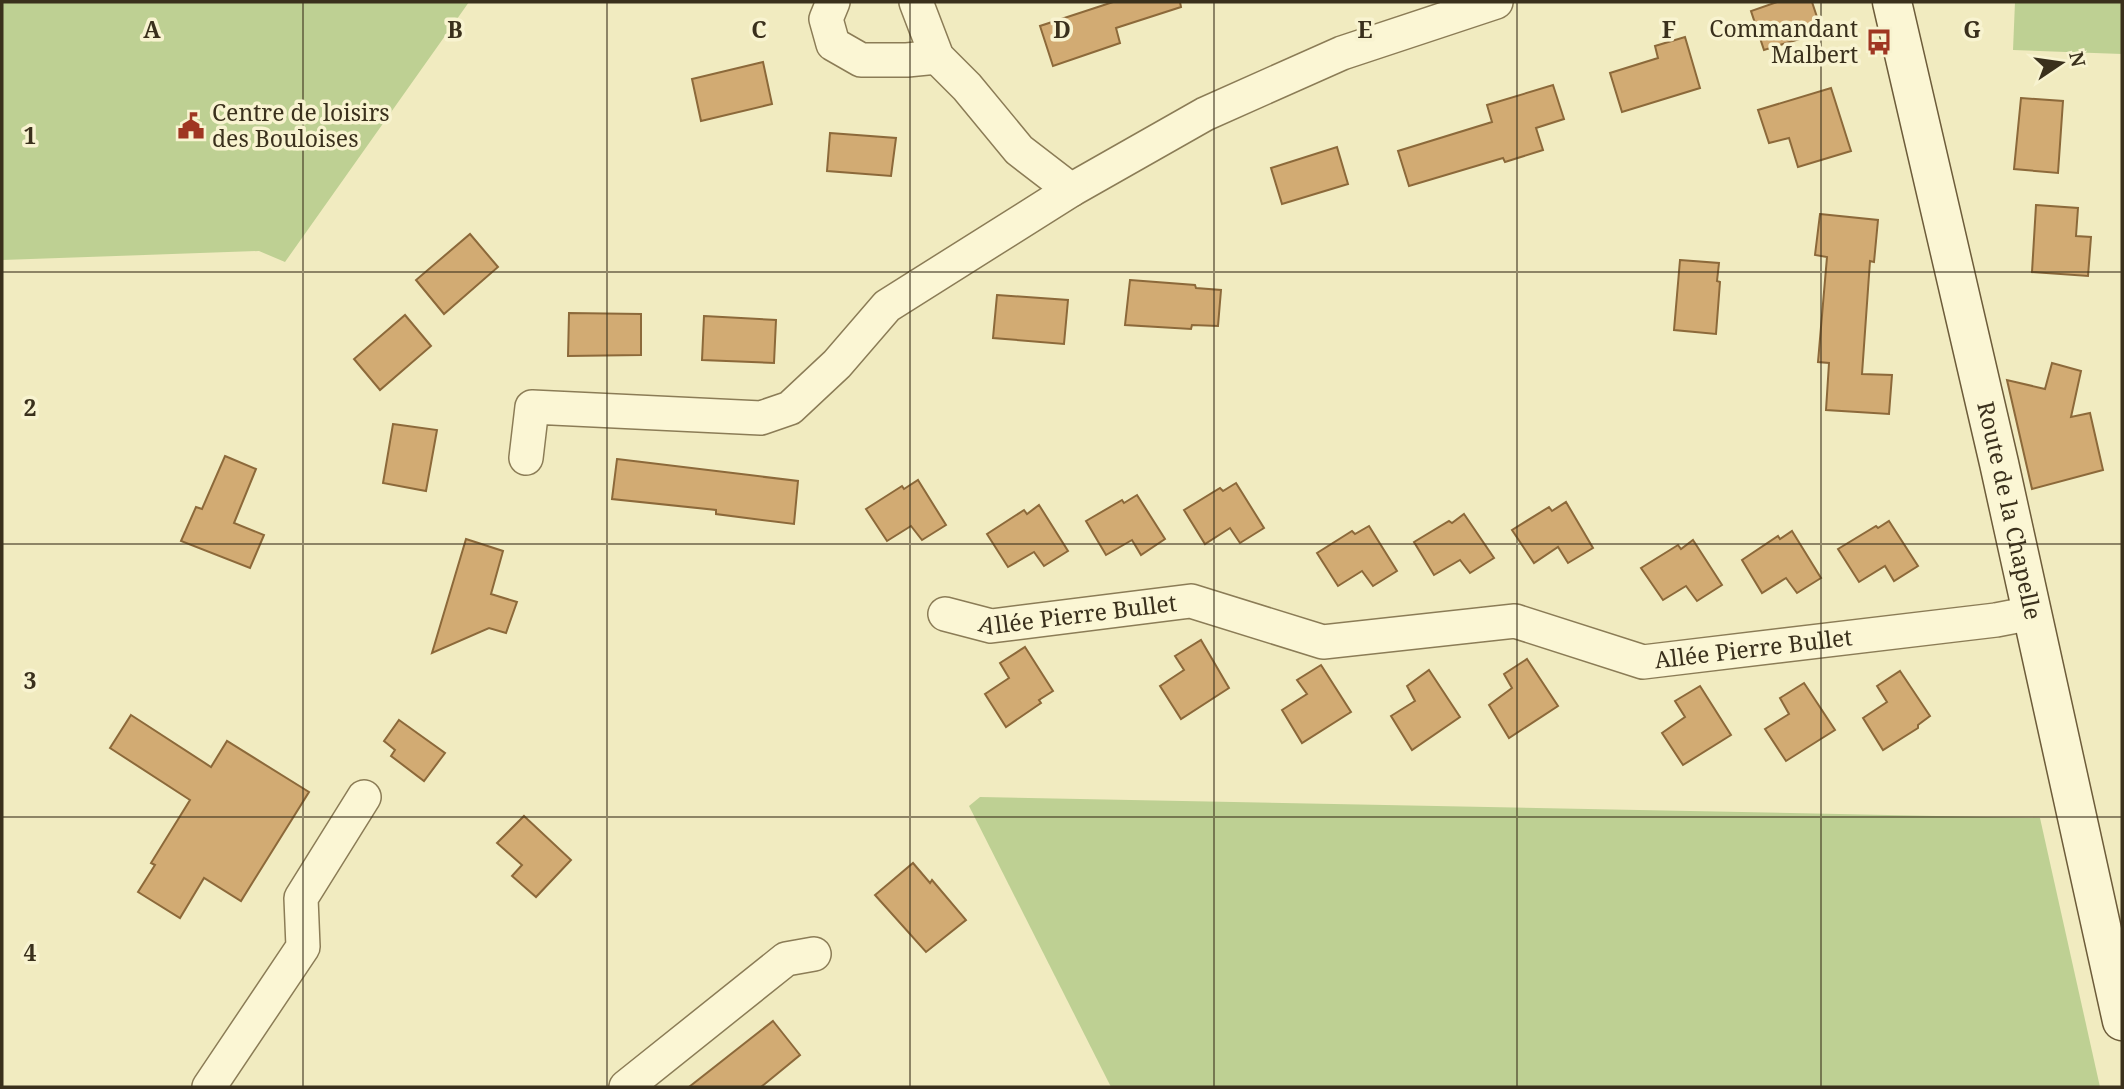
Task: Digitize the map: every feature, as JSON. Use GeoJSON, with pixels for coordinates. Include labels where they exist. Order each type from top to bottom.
{"type":"FeatureCollection","features":[{"type":"Feature","properties":{"kind":"main road","name":"Route de la Chapelle"},"geometry":{"type":"LineString","coordinates":[[1892,2],[2122,1021]]}},
{"type":"Feature","properties":{"kind":"street"},"geometry":{"type":"LineString","coordinates":[[833,2],[826,19],[832,44],[861,60],[937,57]]}},
{"type":"Feature","properties":{"kind":"street"},"geometry":{"type":"LineString","coordinates":[[916,2],[937,57],[967,87],[1019,150],[1071,190]]}},
{"type":"Feature","properties":{"kind":"street"},"geometry":{"type":"LineString","coordinates":[[526,458],[532,407],[761,418],[790,408],[837,364],[887,306],[1071,190],[1205,114],[1342,53],[1476,5]]}},
{"type":"Feature","properties":{"kind":"street","name":"Allée Pierre Bullet"},"geometry":{"type":"LineString","coordinates":[[945,614],[991,626],[1191,600],[1323,642],[1515,621],[1643,662],[1996,620],[2032,613]]}},
{"type":"Feature","properties":{"kind":"street"},"geometry":{"type":"LineString","coordinates":[[209,1087],[303,947],[301,898],[364,797]]}},
{"type":"Feature","properties":{"kind":"street"},"geometry":{"type":"LineString","coordinates":[[626,1087],[786,959],[814,954]]}},
{"type":"Feature","properties":{"kind":"green space","name":"Centre de loisirs des Bouloises"},"geometry":{"type":"Polygon","coordinates":[[[2,2],[469,2],[285,262],[259,251],[2,260],[2,2]]]}},
{"type":"Feature","properties":{"kind":"green space"},"geometry":{"type":"Polygon","coordinates":[[[2015,2],[2122,2],[2122,54],[2013,50],[2015,2]]]}},
{"type":"Feature","properties":{"kind":"green space"},"geometry":{"type":"Polygon","coordinates":[[[980,797],[2040,818],[2100,1087],[1111,1087],[969,806],[980,797]]]}},
{"type":"Feature","properties":{"kind":"building"},"geometry":{"type":"Polygon","coordinates":[[[1113,2],[1180,2],[1181,7],[1116,28],[1120,43],[1053,66],[1040,26],[1113,2]]]}},
{"type":"Feature","properties":{"kind":"building"},"geometry":{"type":"Polygon","coordinates":[[[1777,2],[1812,2],[1822,32],[1764,50],[1751,11],[1777,2]]]}},
{"type":"Feature","properties":{"kind":"building"},"geometry":{"type":"Polygon","coordinates":[[[1685,37],[1700,88],[1622,112],[1610,73],[1658,58],[1655,46],[1685,37]]]}},
{"type":"Feature","properties":{"kind":"building"},"geometry":{"type":"Polygon","coordinates":[[[763,62],[772,104],[701,121],[692,79],[763,62]]]}},
{"type":"Feature","properties":{"kind":"building"},"geometry":{"type":"Polygon","coordinates":[[[1553,85],[1564,119],[1536,128],[1543,150],[1505,162],[1503,158],[1409,186],[1398,151],[1492,122],[1487,105],[1553,85]]]}},
{"type":"Feature","properties":{"kind":"building"},"geometry":{"type":"Polygon","coordinates":[[[1831,88],[1851,151],[1798,167],[1789,138],[1769,143],[1758,110],[1831,88]]]}},
{"type":"Feature","properties":{"kind":"building"},"geometry":{"type":"Polygon","coordinates":[[[2021,98],[2063,101],[2058,173],[2014,169],[2021,98]]]}},
{"type":"Feature","properties":{"kind":"building"},"geometry":{"type":"Polygon","coordinates":[[[830,133],[896,138],[891,176],[827,171],[830,133]]]}},
{"type":"Feature","properties":{"kind":"building"},"geometry":{"type":"Polygon","coordinates":[[[1337,147],[1348,184],[1282,204],[1271,168],[1337,147]]]}},
{"type":"Feature","properties":{"kind":"building"},"geometry":{"type":"Polygon","coordinates":[[[2036,205],[2078,208],[2076,236],[2091,237],[2088,276],[2032,272],[2036,205]]]}},
{"type":"Feature","properties":{"kind":"building"},"geometry":{"type":"Polygon","coordinates":[[[1820,214],[1878,220],[1874,262],[1870,261],[1862,374],[1892,375],[1889,414],[1826,410],[1829,363],[1818,362],[1827,257],[1815,255],[1820,214]]]}},
{"type":"Feature","properties":{"kind":"building"},"geometry":{"type":"Polygon","coordinates":[[[470,234],[498,267],[444,314],[416,280],[470,234]]]}},
{"type":"Feature","properties":{"kind":"building"},"geometry":{"type":"Polygon","coordinates":[[[1680,260],[1719,263],[1716,334],[1674,330],[1680,260]]]}},
{"type":"Feature","properties":{"kind":"building"},"geometry":{"type":"Polygon","coordinates":[[[1130,280],[1195,285],[1196,288],[1221,290],[1218,326],[1192,325],[1191,329],[1125,325],[1130,280]]]}},
{"type":"Feature","properties":{"kind":"building"},"geometry":{"type":"Polygon","coordinates":[[[997,295],[1068,300],[1064,344],[993,338],[997,295]]]}},
{"type":"Feature","properties":{"kind":"building"},"geometry":{"type":"Polygon","coordinates":[[[569,313],[641,314],[641,355],[568,356],[569,313]]]}},
{"type":"Feature","properties":{"kind":"building"},"geometry":{"type":"Polygon","coordinates":[[[405,315],[431,346],[380,390],[354,359],[405,315]]]}},
{"type":"Feature","properties":{"kind":"building"},"geometry":{"type":"Polygon","coordinates":[[[704,316],[776,320],[774,363],[702,360],[704,316]]]}},
{"type":"Feature","properties":{"kind":"building"},"geometry":{"type":"Polygon","coordinates":[[[2052,363],[2081,371],[2071,417],[2090,413],[2103,470],[2032,489],[2007,380],[2045,389],[2052,363]]]}},
{"type":"Feature","properties":{"kind":"building"},"geometry":{"type":"Polygon","coordinates":[[[393,424],[437,430],[426,491],[383,483],[393,424]]]}},
{"type":"Feature","properties":{"kind":"building"},"geometry":{"type":"Polygon","coordinates":[[[225,456],[256,469],[234,523],[264,535],[250,568],[181,541],[196,507],[202,509],[225,456]]]}},
{"type":"Feature","properties":{"kind":"building"},"geometry":{"type":"Polygon","coordinates":[[[617,459],[798,481],[794,524],[716,514],[716,510],[612,499],[617,459]]]}},
{"type":"Feature","properties":{"kind":"building"},"geometry":{"type":"Polygon","coordinates":[[[918,480],[946,525],[922,540],[911,526],[887,541],[866,509],[902,486],[904,489],[918,480]]]}},
{"type":"Feature","properties":{"kind":"building"},"geometry":{"type":"Polygon","coordinates":[[[1236,483],[1264,528],[1240,543],[1230,528],[1205,544],[1184,510],[1220,488],[1223,491],[1236,483]]]}},
{"type":"Feature","properties":{"kind":"building"},"geometry":{"type":"Polygon","coordinates":[[[1137,495],[1165,539],[1141,555],[1132,540],[1106,555],[1086,521],[1122,500],[1124,503],[1137,495]]]}},
{"type":"Feature","properties":{"kind":"building"},"geometry":{"type":"Polygon","coordinates":[[[1566,502],[1593,548],[1568,563],[1558,547],[1534,563],[1512,530],[1549,507],[1552,511],[1566,502]]]}},
{"type":"Feature","properties":{"kind":"building"},"geometry":{"type":"Polygon","coordinates":[[[1039,505],[1068,551],[1044,566],[1034,552],[1008,567],[987,534],[1024,510],[1027,514],[1039,505]]]}},
{"type":"Feature","properties":{"kind":"building"},"geometry":{"type":"Polygon","coordinates":[[[1464,514],[1494,558],[1470,573],[1460,560],[1434,575],[1414,542],[1464,514]]]}},
{"type":"Feature","properties":{"kind":"building"},"geometry":{"type":"Polygon","coordinates":[[[1889,521],[1918,566],[1894,581],[1885,566],[1859,582],[1838,549],[1889,521]]]}},
{"type":"Feature","properties":{"kind":"building"},"geometry":{"type":"Polygon","coordinates":[[[1369,526],[1397,571],[1373,586],[1362,571],[1338,586],[1317,553],[1352,531],[1355,534],[1369,526]]]}},
{"type":"Feature","properties":{"kind":"building"},"geometry":{"type":"Polygon","coordinates":[[[1792,531],[1821,578],[1797,593],[1786,578],[1762,593],[1742,560],[1778,536],[1780,539],[1792,531]]]}},
{"type":"Feature","properties":{"kind":"building"},"geometry":{"type":"Polygon","coordinates":[[[466,539],[503,551],[491,594],[517,602],[506,633],[489,628],[432,653],[466,539]]]}},
{"type":"Feature","properties":{"kind":"building"},"geometry":{"type":"Polygon","coordinates":[[[1693,540],[1722,585],[1697,601],[1686,586],[1663,600],[1641,568],[1678,545],[1681,549],[1693,540]]]}},
{"type":"Feature","properties":{"kind":"building"},"geometry":{"type":"Polygon","coordinates":[[[1201,640],[1229,688],[1181,719],[1160,686],[1184,670],[1175,656],[1201,640]]]}},
{"type":"Feature","properties":{"kind":"building"},"geometry":{"type":"Polygon","coordinates":[[[1025,647],[1053,691],[1039,700],[1041,703],[1006,727],[985,694],[1009,678],[1000,663],[1025,647]]]}},
{"type":"Feature","properties":{"kind":"building"},"geometry":{"type":"Polygon","coordinates":[[[1527,659],[1558,706],[1509,738],[1489,705],[1512,688],[1504,674],[1527,659]]]}},
{"type":"Feature","properties":{"kind":"building"},"geometry":{"type":"Polygon","coordinates":[[[1321,665],[1351,712],[1302,743],[1282,710],[1307,694],[1297,680],[1321,665]]]}},
{"type":"Feature","properties":{"kind":"building"},"geometry":{"type":"Polygon","coordinates":[[[1429,670],[1460,717],[1412,750],[1391,716],[1415,701],[1407,686],[1429,670]]]}},
{"type":"Feature","properties":{"kind":"building"},"geometry":{"type":"Polygon","coordinates":[[[1900,671],[1930,716],[1918,725],[1918,728],[1883,750],[1863,718],[1887,702],[1877,686],[1900,671]]]}},
{"type":"Feature","properties":{"kind":"building"},"geometry":{"type":"Polygon","coordinates":[[[1804,683],[1835,730],[1786,761],[1765,729],[1789,714],[1780,698],[1804,683]]]}},
{"type":"Feature","properties":{"kind":"building"},"geometry":{"type":"Polygon","coordinates":[[[1700,686],[1731,735],[1683,765],[1662,733],[1685,717],[1675,701],[1700,686]]]}},
{"type":"Feature","properties":{"kind":"building"},"geometry":{"type":"Polygon","coordinates":[[[131,715],[211,767],[227,741],[309,792],[241,901],[204,878],[180,918],[138,892],[155,865],[151,863],[190,800],[110,748],[131,715]]]}},
{"type":"Feature","properties":{"kind":"building"},"geometry":{"type":"Polygon","coordinates":[[[399,720],[445,753],[424,781],[391,756],[395,750],[384,741],[399,720]]]}},
{"type":"Feature","properties":{"kind":"building"},"geometry":{"type":"Polygon","coordinates":[[[524,816],[571,860],[536,897],[512,876],[522,865],[497,843],[524,816]]]}},
{"type":"Feature","properties":{"kind":"building"},"geometry":{"type":"Polygon","coordinates":[[[913,863],[930,883],[932,880],[966,920],[926,952],[875,895],[913,863]]]}},
{"type":"Feature","properties":{"kind":"building"},"geometry":{"type":"Polygon","coordinates":[[[773,1021],[800,1055],[761,1087],[689,1087],[773,1021]]]}},
{"type":"Feature","properties":{"kind":"place","name":"Commandant Malbert"},"geometry":{"type":"Point","coordinates":[1879,42]}},
{"type":"Feature","properties":{"kind":"place","name":"Centre de loisirs des Bouloises"},"geometry":{"type":"Point","coordinates":[191,126]}}]}
